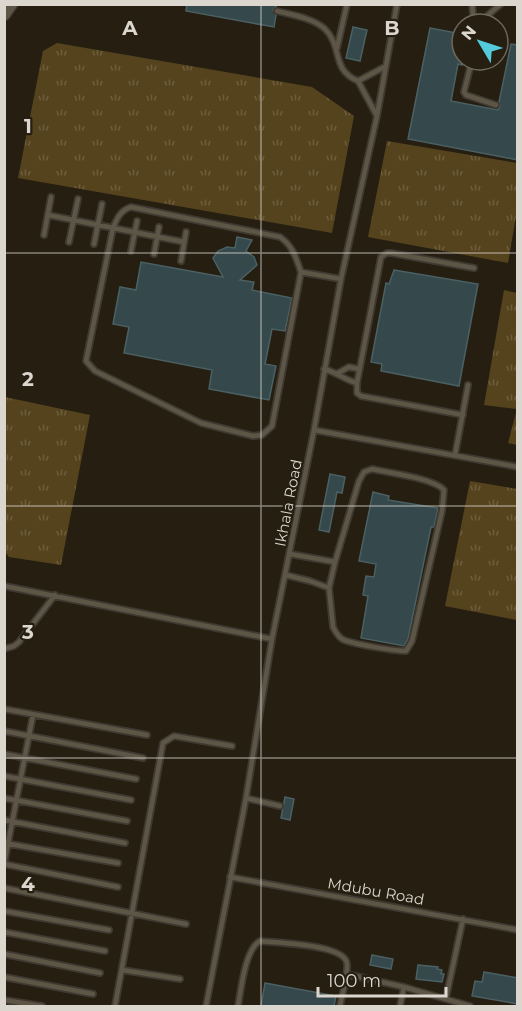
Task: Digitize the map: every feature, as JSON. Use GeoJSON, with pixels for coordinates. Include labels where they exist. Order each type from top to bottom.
{"type":"FeatureCollection","features":[{"type":"Feature","properties":{"kind":"street"},"geometry":{"type":"LineString","coordinates":[[4,14],[11,4]]}},
{"type":"Feature","properties":{"kind":"lane"},"geometry":{"type":"LineString","coordinates":[[347,4],[337,48],[339,64],[343,72],[358,81],[377,116]]}},
{"type":"Feature","properties":{"kind":"lane","name":"Ikhala Road"},"geometry":{"type":"LineString","coordinates":[[206,1006],[341,279],[377,116],[397,4]]}},
{"type":"Feature","properties":{"kind":"lane"},"geometry":{"type":"LineString","coordinates":[[277,11],[318,23],[329,33],[337,48]]}},
{"type":"Feature","properties":{"kind":"lane"},"geometry":{"type":"LineString","coordinates":[[358,81],[386,66]]}},
{"type":"Feature","properties":{"kind":"lane"},"geometry":{"type":"LineString","coordinates":[[469,72],[464,92],[468,98],[496,105]]}},
{"type":"Feature","properties":{"kind":"lane"},"geometry":{"type":"LineString","coordinates":[[44,235],[51,197]]}},
{"type":"Feature","properties":{"kind":"lane"},"geometry":{"type":"LineString","coordinates":[[69,242],[78,199]]}},
{"type":"Feature","properties":{"kind":"lane"},"geometry":{"type":"LineString","coordinates":[[94,244],[102,204]]}},
{"type":"Feature","properties":{"kind":"lane"},"geometry":{"type":"LineString","coordinates":[[138,207],[279,237],[290,245],[301,272],[272,426],[262,435],[253,436],[201,423],[95,371],[86,362],[85,356],[113,228],[117,218],[126,209],[138,207]]}},
{"type":"Feature","properties":{"kind":"lane"},"geometry":{"type":"LineString","coordinates":[[48,215],[184,242]]}},
{"type":"Feature","properties":{"kind":"lane"},"geometry":{"type":"LineString","coordinates":[[131,251],[137,221]]}},
{"type":"Feature","properties":{"kind":"lane"},"geometry":{"type":"LineString","coordinates":[[154,254],[159,226]]}},
{"type":"Feature","properties":{"kind":"lane"},"geometry":{"type":"LineString","coordinates":[[181,261],[186,232]]}},
{"type":"Feature","properties":{"kind":"lane"},"geometry":{"type":"LineString","coordinates":[[463,415],[361,396],[357,393],[357,383],[379,262],[383,255],[391,253],[474,268]]}},
{"type":"Feature","properties":{"kind":"lane"},"geometry":{"type":"LineString","coordinates":[[301,272],[341,279]]}},
{"type":"Feature","properties":{"kind":"lane"},"geometry":{"type":"LineString","coordinates":[[338,373],[349,367],[359,369]]}},
{"type":"Feature","properties":{"kind":"lane"},"geometry":{"type":"LineString","coordinates":[[324,369],[338,373],[347,381],[357,383]]}},
{"type":"Feature","properties":{"kind":"lane"},"geometry":{"type":"LineString","coordinates":[[455,455],[468,385]]}},
{"type":"Feature","properties":{"kind":"lane"},"geometry":{"type":"LineString","coordinates":[[314,430],[518,467]]}},
{"type":"Feature","properties":{"kind":"lane"},"geometry":{"type":"LineString","coordinates":[[372,469],[439,485],[444,490],[443,505],[412,641],[406,651],[340,638],[333,627],[329,588],[335,562],[359,481],[367,470],[372,469]]}},
{"type":"Feature","properties":{"kind":"lane"},"geometry":{"type":"LineString","coordinates":[[290,554],[335,562]]}},
{"type":"Feature","properties":{"kind":"lane"},"geometry":{"type":"LineString","coordinates":[[286,575],[329,588]]}},
{"type":"Feature","properties":{"kind":"lane"},"geometry":{"type":"LineString","coordinates":[[4,586],[273,639]]}},
{"type":"Feature","properties":{"kind":"lane"},"geometry":{"type":"LineString","coordinates":[[4,649],[19,642],[55,595]]}},
{"type":"Feature","properties":{"kind":"lane"},"geometry":{"type":"LineString","coordinates":[[4,709],[147,735]]}},
{"type":"Feature","properties":{"kind":"lane"},"geometry":{"type":"LineString","coordinates":[[33,715],[4,864],[118,887]]}},
{"type":"Feature","properties":{"kind":"lane"},"geometry":{"type":"LineString","coordinates":[[4,731],[143,758]]}},
{"type":"Feature","properties":{"kind":"lane"},"geometry":{"type":"LineString","coordinates":[[115,1006],[163,743],[174,736],[232,746]]}},
{"type":"Feature","properties":{"kind":"lane"},"geometry":{"type":"LineString","coordinates":[[4,754],[136,779]]}},
{"type":"Feature","properties":{"kind":"lane"},"geometry":{"type":"LineString","coordinates":[[4,776],[131,800]]}},
{"type":"Feature","properties":{"kind":"lane"},"geometry":{"type":"LineString","coordinates":[[4,798],[127,821]]}},
{"type":"Feature","properties":{"kind":"lane"},"geometry":{"type":"LineString","coordinates":[[246,798],[280,806]]}},
{"type":"Feature","properties":{"kind":"lane"},"geometry":{"type":"LineString","coordinates":[[4,820],[125,843]]}},
{"type":"Feature","properties":{"kind":"lane"},"geometry":{"type":"LineString","coordinates":[[7,844],[118,864]]}},
{"type":"Feature","properties":{"kind":"lane","name":"Mdubu Road"},"geometry":{"type":"LineString","coordinates":[[230,878],[518,930]]}},
{"type":"Feature","properties":{"kind":"lane"},"geometry":{"type":"LineString","coordinates":[[4,888],[186,924]]}},
{"type":"Feature","properties":{"kind":"lane"},"geometry":{"type":"LineString","coordinates":[[4,911],[109,930]]}},
{"type":"Feature","properties":{"kind":"lane"},"geometry":{"type":"LineString","coordinates":[[446,998],[463,919]]}},
{"type":"Feature","properties":{"kind":"lane"},"geometry":{"type":"LineString","coordinates":[[4,932],[105,951]]}},
{"type":"Feature","properties":{"kind":"lane"},"geometry":{"type":"LineString","coordinates":[[238,1006],[252,948],[260,940],[332,950],[344,957],[347,961],[346,974],[340,1006]]}},
{"type":"Feature","properties":{"kind":"lane"},"geometry":{"type":"LineString","coordinates":[[4,954],[100,973]]}},
{"type":"Feature","properties":{"kind":"lane"},"geometry":{"type":"LineString","coordinates":[[122,970],[180,979]]}},
{"type":"Feature","properties":{"kind":"lane"},"geometry":{"type":"LineString","coordinates":[[346,974],[404,987],[470,1006]]}},
{"type":"Feature","properties":{"kind":"lane"},"geometry":{"type":"LineString","coordinates":[[4,977],[93,994]]}},
{"type":"Feature","properties":{"kind":"lane"},"geometry":{"type":"LineString","coordinates":[[400,1006],[404,987]]}},
{"type":"Feature","properties":{"kind":"lane"},"geometry":{"type":"LineString","coordinates":[[4,1000],[42,1006]]}},
{"type":"Feature","properties":{"kind":"green space"},"geometry":{"type":"Polygon","coordinates":[[[57,43],[312,87],[354,116],[332,233],[18,178],[43,51],[57,43]]]}},
{"type":"Feature","properties":{"kind":"green space"},"geometry":{"type":"Polygon","coordinates":[[[387,141],[517,163],[517,210],[508,263],[368,237],[387,141]]]}},
{"type":"Feature","properties":{"kind":"green space"},"geometry":{"type":"Polygon","coordinates":[[[504,290],[517,293],[517,409],[484,405],[504,290]]]}},
{"type":"Feature","properties":{"kind":"green space"},"geometry":{"type":"Polygon","coordinates":[[[5,397],[90,415],[61,565],[9,557],[5,552],[5,397]]]}},
{"type":"Feature","properties":{"kind":"green space"},"geometry":{"type":"Polygon","coordinates":[[[517,409],[517,445],[508,443],[517,409]]]}},
{"type":"Feature","properties":{"kind":"green space"},"geometry":{"type":"Polygon","coordinates":[[[470,481],[517,489],[517,620],[445,606],[470,481]]]}},
{"type":"Feature","properties":{"kind":"building"},"geometry":{"type":"Polygon","coordinates":[[[187,4],[278,4],[273,10],[276,15],[274,27],[186,11],[187,4]]]}},
{"type":"Feature","properties":{"kind":"building"},"geometry":{"type":"Polygon","coordinates":[[[353,27],[367,30],[360,61],[346,58],[353,27]]]}},
{"type":"Feature","properties":{"kind":"building"},"geometry":{"type":"Polygon","coordinates":[[[430,28],[450,32],[450,72],[456,72],[451,101],[498,110],[505,72],[510,72],[511,44],[518,45],[518,160],[408,139],[430,28]]]}},
{"type":"Feature","properties":{"kind":"building"},"geometry":{"type":"Polygon","coordinates":[[[237,237],[252,240],[246,251],[254,257],[257,265],[240,280],[254,282],[252,290],[292,298],[285,331],[272,329],[265,364],[276,366],[269,400],[209,389],[212,370],[124,353],[129,327],[113,324],[120,287],[136,290],[141,262],[223,277],[213,258],[218,251],[227,247],[235,248],[237,237]]]}},
{"type":"Feature","properties":{"kind":"building"},"geometry":{"type":"Polygon","coordinates":[[[394,270],[478,284],[459,386],[381,371],[382,364],[371,362],[386,283],[389,284],[394,270]]]}},
{"type":"Feature","properties":{"kind":"building"},"geometry":{"type":"Polygon","coordinates":[[[330,474],[345,477],[342,493],[337,492],[329,532],[319,530],[330,474]]]}},
{"type":"Feature","properties":{"kind":"building"},"geometry":{"type":"Polygon","coordinates":[[[373,492],[389,496],[388,500],[438,508],[434,527],[431,527],[408,639],[404,646],[361,638],[368,596],[363,595],[366,576],[374,577],[376,564],[359,561],[373,492]]]}},
{"type":"Feature","properties":{"kind":"building"},"geometry":{"type":"Polygon","coordinates":[[[285,797],[294,799],[290,820],[281,818],[285,797]]]}},
{"type":"Feature","properties":{"kind":"building"},"geometry":{"type":"Polygon","coordinates":[[[372,955],[393,959],[391,969],[370,965],[372,955]]]}},
{"type":"Feature","properties":{"kind":"building"},"geometry":{"type":"Polygon","coordinates":[[[418,965],[438,967],[437,969],[442,970],[441,974],[444,974],[442,982],[416,979],[418,965]]]}},
{"type":"Feature","properties":{"kind":"building"},"geometry":{"type":"Polygon","coordinates":[[[484,972],[518,978],[518,1004],[472,996],[475,981],[482,982],[484,972]]]}},
{"type":"Feature","properties":{"kind":"building"},"geometry":{"type":"Polygon","coordinates":[[[265,983],[336,996],[334,1006],[261,1006],[265,983]]]}}]}
